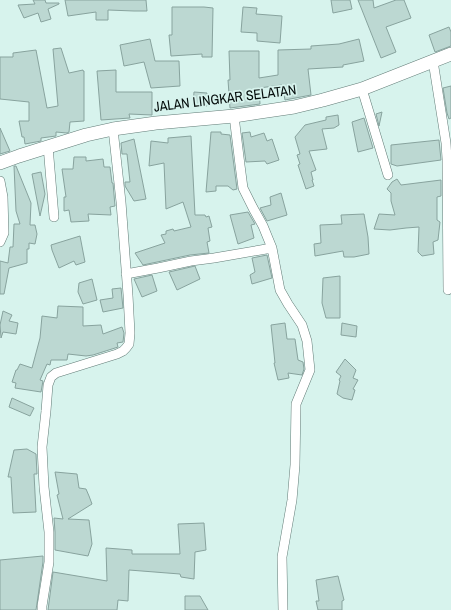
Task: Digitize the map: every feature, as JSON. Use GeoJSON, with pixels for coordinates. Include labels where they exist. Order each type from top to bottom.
{"type":"FeatureCollection","features":[{"type":"Feature","properties":{"kind":"street","name":"JALAN LINGKAR SELATAN"},"geometry":{"type":"LineString","coordinates":[[0,163],[48,146],[113,129],[156,123],[234,116],[294,107],[323,100],[362,89],[451,54]]}},
{"type":"Feature","properties":{"kind":"street"},"geometry":{"type":"LineString","coordinates":[[433,61],[446,142],[448,290]]}},
{"type":"Feature","properties":{"kind":"street"},"geometry":{"type":"LineString","coordinates":[[362,89],[388,175]]}},
{"type":"Feature","properties":{"kind":"street"},"geometry":{"type":"LineString","coordinates":[[234,116],[243,188],[263,226],[272,248],[280,290],[302,325],[308,341],[310,370],[296,404],[295,465],[292,500],[282,557],[283,610]]}},
{"type":"Feature","properties":{"kind":"street"},"geometry":{"type":"LineString","coordinates":[[42,610],[49,562],[42,447],[48,385],[51,377],[56,372],[123,351],[128,344],[130,333],[121,202],[113,129]]}},
{"type":"Feature","properties":{"kind":"street"},"geometry":{"type":"LineString","coordinates":[[48,146],[54,217]]}},
{"type":"Feature","properties":{"kind":"street"},"geometry":{"type":"LineString","coordinates":[[0,181],[3,197],[4,233],[0,242]]}},
{"type":"Feature","properties":{"kind":"street"},"geometry":{"type":"LineString","coordinates":[[126,274],[191,261],[272,248]]}},
{"type":"Feature","properties":{"kind":"building"},"geometry":{"type":"Polygon","coordinates":[[[33,0],[45,0],[46,3],[59,4],[48,9],[51,19],[41,22],[38,13],[24,18],[18,5],[35,4],[33,0]]]}},
{"type":"Feature","properties":{"kind":"building"},"geometry":{"type":"Polygon","coordinates":[[[65,0],[146,0],[147,11],[108,10],[108,20],[96,20],[96,12],[68,16],[65,0]]]}},
{"type":"Feature","properties":{"kind":"building"},"geometry":{"type":"Polygon","coordinates":[[[331,0],[350,0],[352,9],[333,13],[331,0]]]}},
{"type":"Feature","properties":{"kind":"building"},"geometry":{"type":"Polygon","coordinates":[[[358,0],[373,0],[374,8],[396,0],[404,0],[411,18],[386,27],[396,52],[381,58],[358,0]]]}},
{"type":"Feature","properties":{"kind":"building"},"geometry":{"type":"Polygon","coordinates":[[[172,7],[213,8],[212,57],[202,57],[202,54],[171,56],[169,35],[172,35],[172,7]]]}},
{"type":"Feature","properties":{"kind":"building"},"geometry":{"type":"Polygon","coordinates":[[[243,7],[257,8],[256,14],[282,16],[280,43],[257,41],[257,33],[241,32],[243,7]]]}},
{"type":"Feature","properties":{"kind":"building"},"geometry":{"type":"Polygon","coordinates":[[[449,27],[451,32],[451,46],[435,52],[429,35],[449,27]]]}},
{"type":"Feature","properties":{"kind":"building"},"geometry":{"type":"Polygon","coordinates":[[[150,39],[155,61],[179,61],[180,86],[151,88],[144,62],[124,66],[120,45],[150,39]]]}},
{"type":"Feature","properties":{"kind":"building"},"geometry":{"type":"Polygon","coordinates":[[[359,39],[364,61],[343,65],[343,67],[308,69],[311,95],[285,100],[282,85],[259,88],[260,104],[230,108],[228,80],[230,80],[229,51],[259,51],[259,78],[278,75],[278,50],[311,49],[311,46],[339,44],[359,39]]]}},
{"type":"Feature","properties":{"kind":"building"},"geometry":{"type":"Polygon","coordinates":[[[61,48],[69,73],[84,71],[84,121],[70,122],[69,132],[67,133],[56,132],[56,136],[41,138],[41,141],[25,144],[19,121],[29,121],[29,102],[0,99],[0,57],[13,57],[13,53],[36,50],[47,108],[58,106],[53,49],[61,48]]]}},
{"type":"Feature","properties":{"kind":"building"},"geometry":{"type":"Polygon","coordinates":[[[116,70],[116,92],[152,92],[152,115],[129,114],[130,118],[101,120],[97,71],[116,70]]]}},
{"type":"Feature","properties":{"kind":"building"},"geometry":{"type":"Polygon","coordinates":[[[451,86],[451,118],[449,119],[443,88],[451,86]]]}},
{"type":"Feature","properties":{"kind":"building"},"geometry":{"type":"Polygon","coordinates":[[[194,92],[207,93],[207,106],[193,105],[194,92]]]}},
{"type":"Feature","properties":{"kind":"building"},"geometry":{"type":"Polygon","coordinates":[[[382,112],[379,126],[376,114],[382,112]]]}},
{"type":"Feature","properties":{"kind":"building"},"geometry":{"type":"Polygon","coordinates":[[[338,115],[339,125],[334,128],[322,129],[327,149],[309,151],[316,170],[311,172],[314,186],[306,189],[298,165],[300,164],[297,155],[300,154],[295,137],[305,125],[326,120],[326,117],[338,115]]]}},
{"type":"Feature","properties":{"kind":"building"},"geometry":{"type":"Polygon","coordinates":[[[364,118],[373,148],[358,152],[352,122],[364,118]]]}},
{"type":"Feature","properties":{"kind":"building"},"geometry":{"type":"Polygon","coordinates":[[[0,128],[10,151],[0,154],[0,128]]]}},
{"type":"Feature","properties":{"kind":"building"},"geometry":{"type":"Polygon","coordinates":[[[211,132],[221,132],[221,134],[230,135],[237,189],[233,190],[228,186],[216,186],[216,191],[206,192],[211,132]]]}},
{"type":"Feature","properties":{"kind":"building"},"geometry":{"type":"Polygon","coordinates":[[[250,132],[251,137],[264,133],[267,141],[272,139],[279,160],[267,164],[265,161],[246,162],[242,133],[250,132]]]}},
{"type":"Feature","properties":{"kind":"building"},"geometry":{"type":"Polygon","coordinates":[[[191,136],[195,215],[205,215],[206,217],[209,216],[212,227],[208,228],[210,241],[207,242],[209,253],[190,255],[143,265],[135,253],[165,243],[161,235],[166,234],[166,231],[173,229],[174,231],[191,227],[183,202],[166,209],[164,163],[149,166],[151,141],[168,143],[168,138],[191,136]]]}},
{"type":"Feature","properties":{"kind":"building"},"geometry":{"type":"Polygon","coordinates":[[[134,139],[146,199],[134,201],[125,186],[125,182],[130,182],[127,154],[122,154],[121,143],[134,139]]]}},
{"type":"Feature","properties":{"kind":"building"},"geometry":{"type":"Polygon","coordinates":[[[439,140],[441,160],[397,166],[391,164],[391,145],[439,140]]]}},
{"type":"Feature","properties":{"kind":"building"},"geometry":{"type":"Polygon","coordinates":[[[74,157],[86,157],[86,161],[103,159],[104,167],[110,167],[115,206],[110,207],[111,215],[88,214],[89,221],[71,222],[69,210],[64,211],[64,197],[66,197],[62,169],[73,169],[74,157]]]}},
{"type":"Feature","properties":{"kind":"building"},"geometry":{"type":"Polygon","coordinates":[[[14,166],[16,166],[31,203],[30,225],[35,225],[37,234],[35,244],[29,243],[29,249],[27,249],[27,263],[9,268],[4,294],[0,294],[0,261],[8,263],[10,247],[13,247],[14,224],[20,224],[16,211],[14,166]]]}},
{"type":"Feature","properties":{"kind":"building"},"geometry":{"type":"Polygon","coordinates":[[[41,172],[45,194],[40,216],[32,174],[41,172]]]}},
{"type":"Feature","properties":{"kind":"building"},"geometry":{"type":"Polygon","coordinates":[[[397,179],[401,185],[441,180],[441,196],[437,197],[437,220],[440,222],[438,240],[433,242],[434,254],[422,256],[418,252],[419,227],[390,230],[374,229],[379,214],[395,215],[391,201],[391,193],[387,189],[392,182],[397,179]]]}},
{"type":"Feature","properties":{"kind":"building"},"geometry":{"type":"Polygon","coordinates":[[[281,193],[287,215],[267,221],[260,208],[271,205],[270,197],[281,193]]]}},
{"type":"Feature","properties":{"kind":"building"},"geometry":{"type":"Polygon","coordinates":[[[248,212],[255,224],[251,225],[254,238],[238,244],[230,215],[248,212]]]}},
{"type":"Feature","properties":{"kind":"building"},"geometry":{"type":"Polygon","coordinates":[[[364,214],[369,254],[344,257],[343,251],[315,256],[314,244],[321,243],[320,225],[342,224],[341,215],[364,214]]]}},
{"type":"Feature","properties":{"kind":"building"},"geometry":{"type":"Polygon","coordinates":[[[80,236],[85,262],[76,265],[74,261],[59,268],[51,245],[80,236]]]}},
{"type":"Feature","properties":{"kind":"building"},"geometry":{"type":"Polygon","coordinates":[[[267,255],[272,278],[252,284],[250,275],[255,272],[252,258],[267,255]]]}},
{"type":"Feature","properties":{"kind":"building"},"geometry":{"type":"Polygon","coordinates":[[[195,266],[200,279],[177,290],[169,272],[195,266]]]}},
{"type":"Feature","properties":{"kind":"building"},"geometry":{"type":"Polygon","coordinates":[[[152,275],[157,291],[142,297],[134,279],[152,275]]]}},
{"type":"Feature","properties":{"kind":"building"},"geometry":{"type":"Polygon","coordinates":[[[340,276],[340,318],[326,318],[322,303],[323,278],[340,276]]]}},
{"type":"Feature","properties":{"kind":"building"},"geometry":{"type":"Polygon","coordinates":[[[92,279],[97,300],[83,304],[78,292],[79,283],[92,279]]]}},
{"type":"Feature","properties":{"kind":"building"},"geometry":{"type":"Polygon","coordinates":[[[121,288],[123,308],[103,312],[100,300],[113,298],[112,289],[121,288]]]}},
{"type":"Feature","properties":{"kind":"building"},"geometry":{"type":"Polygon","coordinates":[[[58,306],[83,307],[83,326],[101,325],[103,334],[122,327],[124,333],[123,342],[117,343],[118,347],[93,355],[86,356],[68,354],[67,360],[51,360],[50,365],[47,364],[40,380],[43,381],[41,392],[15,388],[16,383],[12,382],[16,370],[20,364],[32,368],[40,338],[42,316],[57,318],[58,306]]]}},
{"type":"Feature","properties":{"kind":"building"},"geometry":{"type":"Polygon","coordinates":[[[3,311],[12,315],[9,321],[18,323],[16,334],[3,332],[1,338],[0,325],[3,311]]]}},
{"type":"Feature","properties":{"kind":"building"},"geometry":{"type":"Polygon","coordinates":[[[285,323],[287,339],[295,339],[298,360],[303,362],[304,369],[302,375],[288,373],[289,378],[278,380],[274,363],[271,325],[285,323]]]}},
{"type":"Feature","properties":{"kind":"building"},"geometry":{"type":"Polygon","coordinates":[[[342,323],[357,326],[356,337],[341,335],[342,323]]]}},
{"type":"Feature","properties":{"kind":"building"},"geometry":{"type":"Polygon","coordinates":[[[345,359],[356,370],[353,378],[358,380],[353,389],[355,390],[352,400],[343,398],[337,394],[341,376],[336,372],[345,359]]]}},
{"type":"Feature","properties":{"kind":"building"},"geometry":{"type":"Polygon","coordinates":[[[12,398],[34,408],[30,416],[9,407],[12,398]]]}},
{"type":"Feature","properties":{"kind":"building"},"geometry":{"type":"Polygon","coordinates":[[[27,449],[36,454],[37,474],[34,474],[36,512],[13,513],[11,477],[8,477],[14,450],[27,449]]]}},
{"type":"Feature","properties":{"kind":"building"},"geometry":{"type":"Polygon","coordinates":[[[55,472],[77,474],[79,488],[86,489],[89,496],[92,504],[68,519],[89,520],[92,544],[88,556],[55,550],[54,518],[63,519],[57,495],[59,494],[55,472]]]}},
{"type":"Feature","properties":{"kind":"building"},"geometry":{"type":"Polygon","coordinates":[[[204,523],[206,550],[195,552],[194,579],[181,577],[180,574],[129,570],[128,601],[118,600],[117,610],[48,610],[53,572],[107,581],[106,548],[132,550],[132,554],[180,554],[178,524],[204,523]]]}},
{"type":"Feature","properties":{"kind":"building"},"geometry":{"type":"Polygon","coordinates":[[[43,556],[36,610],[0,610],[0,560],[43,556]]]}},
{"type":"Feature","properties":{"kind":"building"},"geometry":{"type":"Polygon","coordinates":[[[338,576],[344,600],[342,601],[342,610],[318,610],[316,601],[319,601],[316,580],[338,576]]]}},
{"type":"Feature","properties":{"kind":"building"},"geometry":{"type":"Polygon","coordinates":[[[185,596],[200,596],[208,610],[185,610],[185,596]]]}}]}
